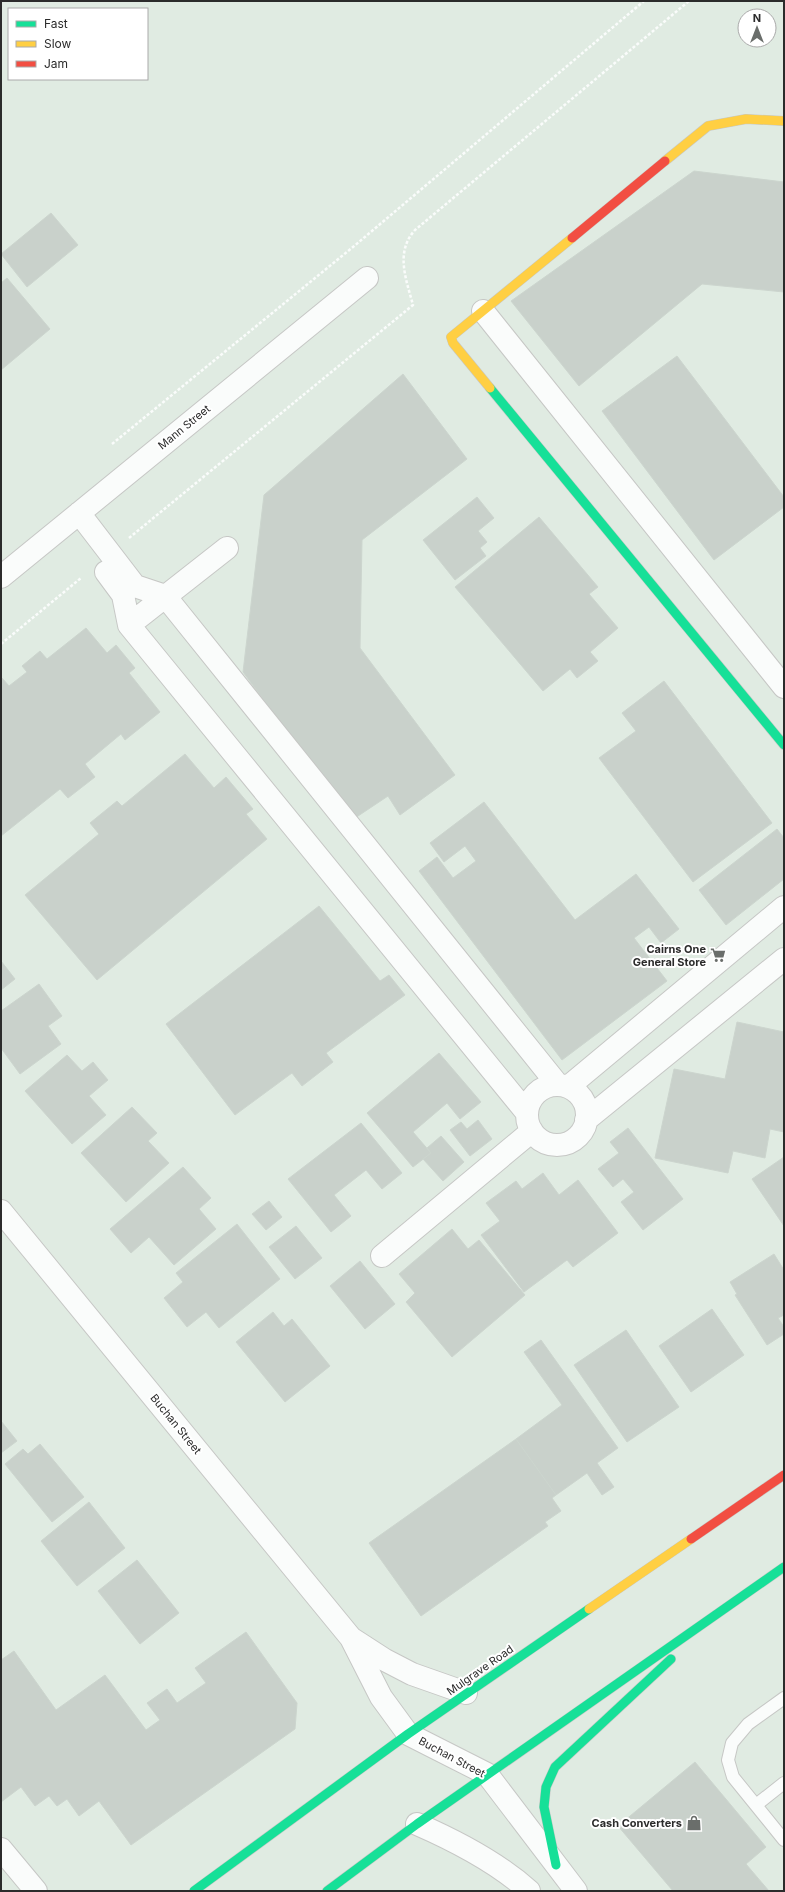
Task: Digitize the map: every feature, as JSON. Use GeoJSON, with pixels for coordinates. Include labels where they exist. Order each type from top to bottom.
{"type":"FeatureCollection","features":[{"type":"Feature","properties":{"kind":"main road"},"geometry":{"type":"LineString","coordinates":[[784,121],[767,119],[732,119],[708,126],[451,337],[453,343],[784,746]]}},
{"type":"Feature","properties":{"kind":"main road","name":"Mulgrave Road"},"geometry":{"type":"LineString","coordinates":[[194,1891],[408,1734],[784,1475]]}},
{"type":"Feature","properties":{"kind":"main road"},"geometry":{"type":"LineString","coordinates":[[327,1891],[487,1774],[784,1567]]}},
{"type":"Feature","properties":{"kind":"main road"},"geometry":{"type":"LineString","coordinates":[[556,1865],[544,1807],[546,1787],[555,1768],[567,1754],[587,1739],[722,1610]]}},
{"type":"Feature","properties":{"kind":"street","name":"Mann Street"},"geometry":{"type":"LineString","coordinates":[[1,577],[367,278]]}},
{"type":"Feature","properties":{"kind":"street"},"geometry":{"type":"LineString","coordinates":[[483,311],[784,687]]}},
{"type":"Feature","properties":{"kind":"street"},"geometry":{"type":"LineString","coordinates":[[73,518],[135,586],[165,596],[563,1086],[577,1092],[583,1100],[587,1110],[583,1130],[576,1138],[562,1144],[547,1143],[538,1138],[529,1122],[130,625],[123,595],[73,518]]}},
{"type":"Feature","properties":{"kind":"street"},"geometry":{"type":"LineString","coordinates":[[130,625],[227,548]]}},
{"type":"Feature","properties":{"kind":"street"},"geometry":{"type":"LineString","coordinates":[[382,1256],[529,1122],[533,1096],[540,1090],[563,1086],[784,907]]}},
{"type":"Feature","properties":{"kind":"street"},"geometry":{"type":"LineString","coordinates":[[586,1120],[784,959]]}},
{"type":"Feature","properties":{"kind":"street","name":"Buchan Street"},"geometry":{"type":"LineString","coordinates":[[1,1211],[351,1638],[381,1697],[408,1734],[487,1774],[576,1891]]}},
{"type":"Feature","properties":{"kind":"street","name":"Buchan Street"},"geometry":{"type":"LineString","coordinates":[[351,1638],[385,1660],[412,1674],[466,1694]]}},
{"type":"Feature","properties":{"kind":"street"},"geometry":{"type":"LineString","coordinates":[[417,1824],[452,1840],[490,1862],[529,1891]]}},
{"type":"Feature","properties":{"kind":"street"},"geometry":{"type":"LineString","coordinates":[[1,1849],[36,1891]]}},
{"type":"Feature","properties":{"kind":"lane"},"geometry":{"type":"LineString","coordinates":[[784,1698],[748,1724],[732,1742],[728,1760],[733,1777],[784,1840]]}},
{"type":"Feature","properties":{"kind":"lane"},"geometry":{"type":"LineString","coordinates":[[756,1805],[784,1783]]}},
{"type":"Feature","properties":{"kind":"path"},"geometry":{"type":"LineString","coordinates":[[112,444],[353,247],[644,1]]}},
{"type":"Feature","properties":{"kind":"building"},"geometry":{"type":"Polygon","coordinates":[[[694,171],[784,182],[784,292],[702,284],[579,386],[511,301],[694,171]]]}},
{"type":"Feature","properties":{"kind":"building"},"geometry":{"type":"Polygon","coordinates":[[[51,213],[78,245],[27,287],[1,254],[51,213]]]}},
{"type":"Feature","properties":{"kind":"building"},"geometry":{"type":"Polygon","coordinates":[[[7,278],[50,329],[1,370],[1,283],[7,278]]]}},
{"type":"Feature","properties":{"kind":"building"},"geometry":{"type":"Polygon","coordinates":[[[677,356],[784,497],[784,507],[714,560],[602,411],[677,356]]]}},
{"type":"Feature","properties":{"kind":"building"},"geometry":{"type":"Polygon","coordinates":[[[403,374],[467,459],[362,540],[360,648],[455,775],[400,815],[388,796],[352,820],[243,672],[264,495],[403,374]]]}},
{"type":"Feature","properties":{"kind":"building"},"geometry":{"type":"Polygon","coordinates":[[[477,497],[494,518],[478,531],[487,542],[480,548],[486,556],[455,580],[423,540],[477,497]]]}},
{"type":"Feature","properties":{"kind":"building"},"geometry":{"type":"Polygon","coordinates":[[[539,517],[598,587],[589,594],[618,628],[590,652],[598,661],[577,678],[570,669],[543,691],[455,587],[539,517]]]}},
{"type":"Feature","properties":{"kind":"building"},"geometry":{"type":"Polygon","coordinates":[[[86,628],[107,653],[116,645],[135,668],[129,673],[160,712],[125,740],[121,734],[85,764],[95,777],[68,798],[60,789],[1,836],[1,678],[9,686],[27,672],[22,666],[40,651],[47,659],[86,628]]]}},
{"type":"Feature","properties":{"kind":"building"},"geometry":{"type":"Polygon","coordinates":[[[664,681],[772,823],[693,882],[599,758],[636,731],[622,713],[664,681]]]}},
{"type":"Feature","properties":{"kind":"building"},"geometry":{"type":"Polygon","coordinates":[[[185,754],[214,788],[226,777],[253,809],[246,814],[267,839],[97,980],[25,895],[99,834],[90,823],[117,801],[122,806],[185,754]]]}},
{"type":"Feature","properties":{"kind":"building"},"geometry":{"type":"Polygon","coordinates":[[[484,802],[575,920],[636,874],[679,929],[661,943],[649,927],[634,938],[667,981],[562,1060],[419,871],[437,857],[453,878],[476,861],[465,846],[444,862],[430,843],[484,802]]]}},
{"type":"Feature","properties":{"kind":"building"},"geometry":{"type":"Polygon","coordinates":[[[777,829],[784,838],[784,879],[726,925],[699,890],[777,829]]]}},
{"type":"Feature","properties":{"kind":"building"},"geometry":{"type":"Polygon","coordinates":[[[319,906],[380,981],[389,975],[405,995],[326,1053],[333,1062],[302,1086],[292,1073],[235,1115],[166,1024],[319,906]]]}},
{"type":"Feature","properties":{"kind":"building"},"geometry":{"type":"Polygon","coordinates":[[[1,961],[15,979],[1,990],[1,961]]]}},
{"type":"Feature","properties":{"kind":"building"},"geometry":{"type":"Polygon","coordinates":[[[39,984],[62,1016],[48,1026],[61,1044],[20,1074],[1,1048],[1,1011],[39,984]]]}},
{"type":"Feature","properties":{"kind":"building"},"geometry":{"type":"Polygon","coordinates":[[[737,1022],[784,1032],[784,1132],[770,1129],[765,1158],[733,1151],[728,1173],[655,1158],[674,1069],[725,1079],[737,1022]]]}},
{"type":"Feature","properties":{"kind":"building"},"geometry":{"type":"Polygon","coordinates":[[[439,1053],[481,1102],[460,1119],[447,1103],[413,1132],[431,1153],[413,1167],[367,1113],[439,1053]]]}},
{"type":"Feature","properties":{"kind":"building"},"geometry":{"type":"Polygon","coordinates":[[[67,1055],[82,1071],[93,1062],[108,1080],[89,1096],[106,1115],[72,1144],[25,1091],[67,1055]]]}},
{"type":"Feature","properties":{"kind":"building"},"geometry":{"type":"Polygon","coordinates":[[[132,1107],[157,1133],[148,1141],[169,1163],[126,1202],[81,1153],[132,1107]]]}},
{"type":"Feature","properties":{"kind":"building"},"geometry":{"type":"Polygon","coordinates":[[[478,1120],[492,1139],[470,1156],[450,1130],[461,1122],[467,1129],[478,1120]]]}},
{"type":"Feature","properties":{"kind":"building"},"geometry":{"type":"Polygon","coordinates":[[[361,1123],[402,1173],[382,1189],[366,1170],[334,1195],[351,1216],[331,1232],[288,1179],[361,1123]]]}},
{"type":"Feature","properties":{"kind":"building"},"geometry":{"type":"Polygon","coordinates":[[[628,1128],[683,1199],[643,1230],[621,1202],[634,1192],[623,1179],[613,1187],[598,1169],[619,1153],[610,1142],[628,1128]]]}},
{"type":"Feature","properties":{"kind":"building"},"geometry":{"type":"Polygon","coordinates":[[[441,1136],[464,1162],[443,1181],[423,1159],[431,1153],[427,1148],[441,1136]]]}},
{"type":"Feature","properties":{"kind":"building"},"geometry":{"type":"Polygon","coordinates":[[[784,1157],[784,1226],[752,1179],[784,1157]]]}},
{"type":"Feature","properties":{"kind":"building"},"geometry":{"type":"Polygon","coordinates":[[[183,1167],[211,1198],[199,1209],[216,1229],[174,1265],[149,1237],[131,1253],[110,1229],[183,1167]]]}},
{"type":"Feature","properties":{"kind":"building"},"geometry":{"type":"Polygon","coordinates":[[[543,1173],[559,1195],[578,1180],[618,1233],[573,1267],[567,1260],[524,1292],[481,1235],[500,1221],[486,1203],[516,1181],[522,1189],[543,1173]]]}},
{"type":"Feature","properties":{"kind":"building"},"geometry":{"type":"Polygon","coordinates":[[[269,1201],[282,1217],[266,1230],[252,1214],[269,1201]]]}},
{"type":"Feature","properties":{"kind":"building"},"geometry":{"type":"Polygon","coordinates":[[[237,1224],[280,1279],[219,1328],[206,1312],[187,1327],[164,1298],[183,1282],[176,1273],[237,1224]]]}},
{"type":"Feature","properties":{"kind":"building"},"geometry":{"type":"Polygon","coordinates":[[[296,1226],[322,1258],[295,1279],[269,1247],[296,1226]]]}},
{"type":"Feature","properties":{"kind":"building"},"geometry":{"type":"Polygon","coordinates":[[[452,1229],[468,1249],[479,1240],[525,1295],[452,1357],[406,1302],[415,1293],[399,1274],[452,1229]]]}},
{"type":"Feature","properties":{"kind":"building"},"geometry":{"type":"Polygon","coordinates":[[[774,1254],[784,1270],[784,1315],[778,1318],[784,1327],[784,1334],[767,1345],[735,1295],[737,1294],[730,1282],[774,1254]]]}},
{"type":"Feature","properties":{"kind":"building"},"geometry":{"type":"Polygon","coordinates":[[[360,1261],[395,1304],[365,1329],[330,1286],[360,1261]]]}},
{"type":"Feature","properties":{"kind":"building"},"geometry":{"type":"Polygon","coordinates":[[[712,1309],[744,1355],[691,1392],[659,1346],[712,1309]]]}},
{"type":"Feature","properties":{"kind":"building"},"geometry":{"type":"Polygon","coordinates":[[[273,1312],[284,1326],[292,1319],[330,1366],[285,1402],[236,1342],[273,1312]]]}},
{"type":"Feature","properties":{"kind":"building"},"geometry":{"type":"Polygon","coordinates":[[[626,1330],[679,1407],[627,1442],[574,1365],[626,1330]]]}},
{"type":"Feature","properties":{"kind":"building"},"geometry":{"type":"Polygon","coordinates":[[[541,1340],[618,1448],[597,1463],[614,1487],[602,1495],[587,1473],[556,1495],[516,1439],[562,1405],[524,1352],[541,1340]]]}},
{"type":"Feature","properties":{"kind":"building"},"geometry":{"type":"Polygon","coordinates":[[[1,1421],[17,1441],[1,1453],[1,1421]]]}},
{"type":"Feature","properties":{"kind":"building"},"geometry":{"type":"Polygon","coordinates":[[[516,1439],[556,1495],[552,1498],[561,1511],[545,1522],[548,1526],[421,1616],[369,1543],[516,1439]]]}},
{"type":"Feature","properties":{"kind":"building"},"geometry":{"type":"Polygon","coordinates":[[[40,1444],[84,1497],[52,1522],[5,1464],[23,1449],[28,1454],[40,1444]]]}},
{"type":"Feature","properties":{"kind":"building"},"geometry":{"type":"Polygon","coordinates":[[[89,1502],[125,1548],[77,1586],[41,1541],[89,1502]]]}},
{"type":"Feature","properties":{"kind":"building"},"geometry":{"type":"Polygon","coordinates":[[[137,1560],[179,1613],[140,1644],[98,1591],[137,1560]]]}},
{"type":"Feature","properties":{"kind":"building"},"geometry":{"type":"Polygon","coordinates":[[[246,1632],[297,1703],[295,1729],[131,1845],[99,1801],[79,1816],[67,1799],[57,1806],[49,1796],[35,1806],[21,1787],[1,1802],[1,1660],[14,1651],[56,1710],[105,1675],[146,1730],[160,1720],[147,1703],[167,1689],[177,1703],[206,1683],[195,1668],[246,1632]]]}},
{"type":"Feature","properties":{"kind":"building"},"geometry":{"type":"Polygon","coordinates":[[[695,1762],[766,1847],[746,1864],[769,1891],[673,1891],[618,1826],[695,1762]]]}},
{"type":"Feature","properties":{"kind":"traffic: fast"},"geometry":{"type":"LineString","coordinates":[[490,388],[784,745]]}},
{"type":"Feature","properties":{"kind":"traffic: fast"},"geometry":{"type":"LineString","coordinates":[[327,1891],[417,1824],[784,1567]]}},
{"type":"Feature","properties":{"kind":"traffic: fast"},"geometry":{"type":"LineString","coordinates":[[194,1891],[408,1734],[589,1609]]}},
{"type":"Feature","properties":{"kind":"traffic: fast"},"geometry":{"type":"LineString","coordinates":[[556,1865],[544,1807],[546,1787],[555,1767],[671,1659]]}},
{"type":"Feature","properties":{"kind":"traffic: slow"},"geometry":{"type":"LineString","coordinates":[[665,161],[708,126],[746,119],[784,121]]}},
{"type":"Feature","properties":{"kind":"traffic: slow"},"geometry":{"type":"LineString","coordinates":[[490,388],[453,343],[451,337],[572,238]]}},
{"type":"Feature","properties":{"kind":"traffic: slow"},"geometry":{"type":"LineString","coordinates":[[589,1609],[691,1539]]}},
{"type":"Feature","properties":{"kind":"traffic: jam"},"geometry":{"type":"LineString","coordinates":[[572,238],[665,161]]}},
{"type":"Feature","properties":{"kind":"traffic: jam"},"geometry":{"type":"LineString","coordinates":[[691,1539],[784,1475]]}},
{"type":"Feature","properties":{"kind":"place","name":"Cairns One General Store"},"geometry":{"type":"Point","coordinates":[718,955]}},
{"type":"Feature","properties":{"kind":"place","name":"Cash Converters"},"geometry":{"type":"Point","coordinates":[694,1823]}}]}
